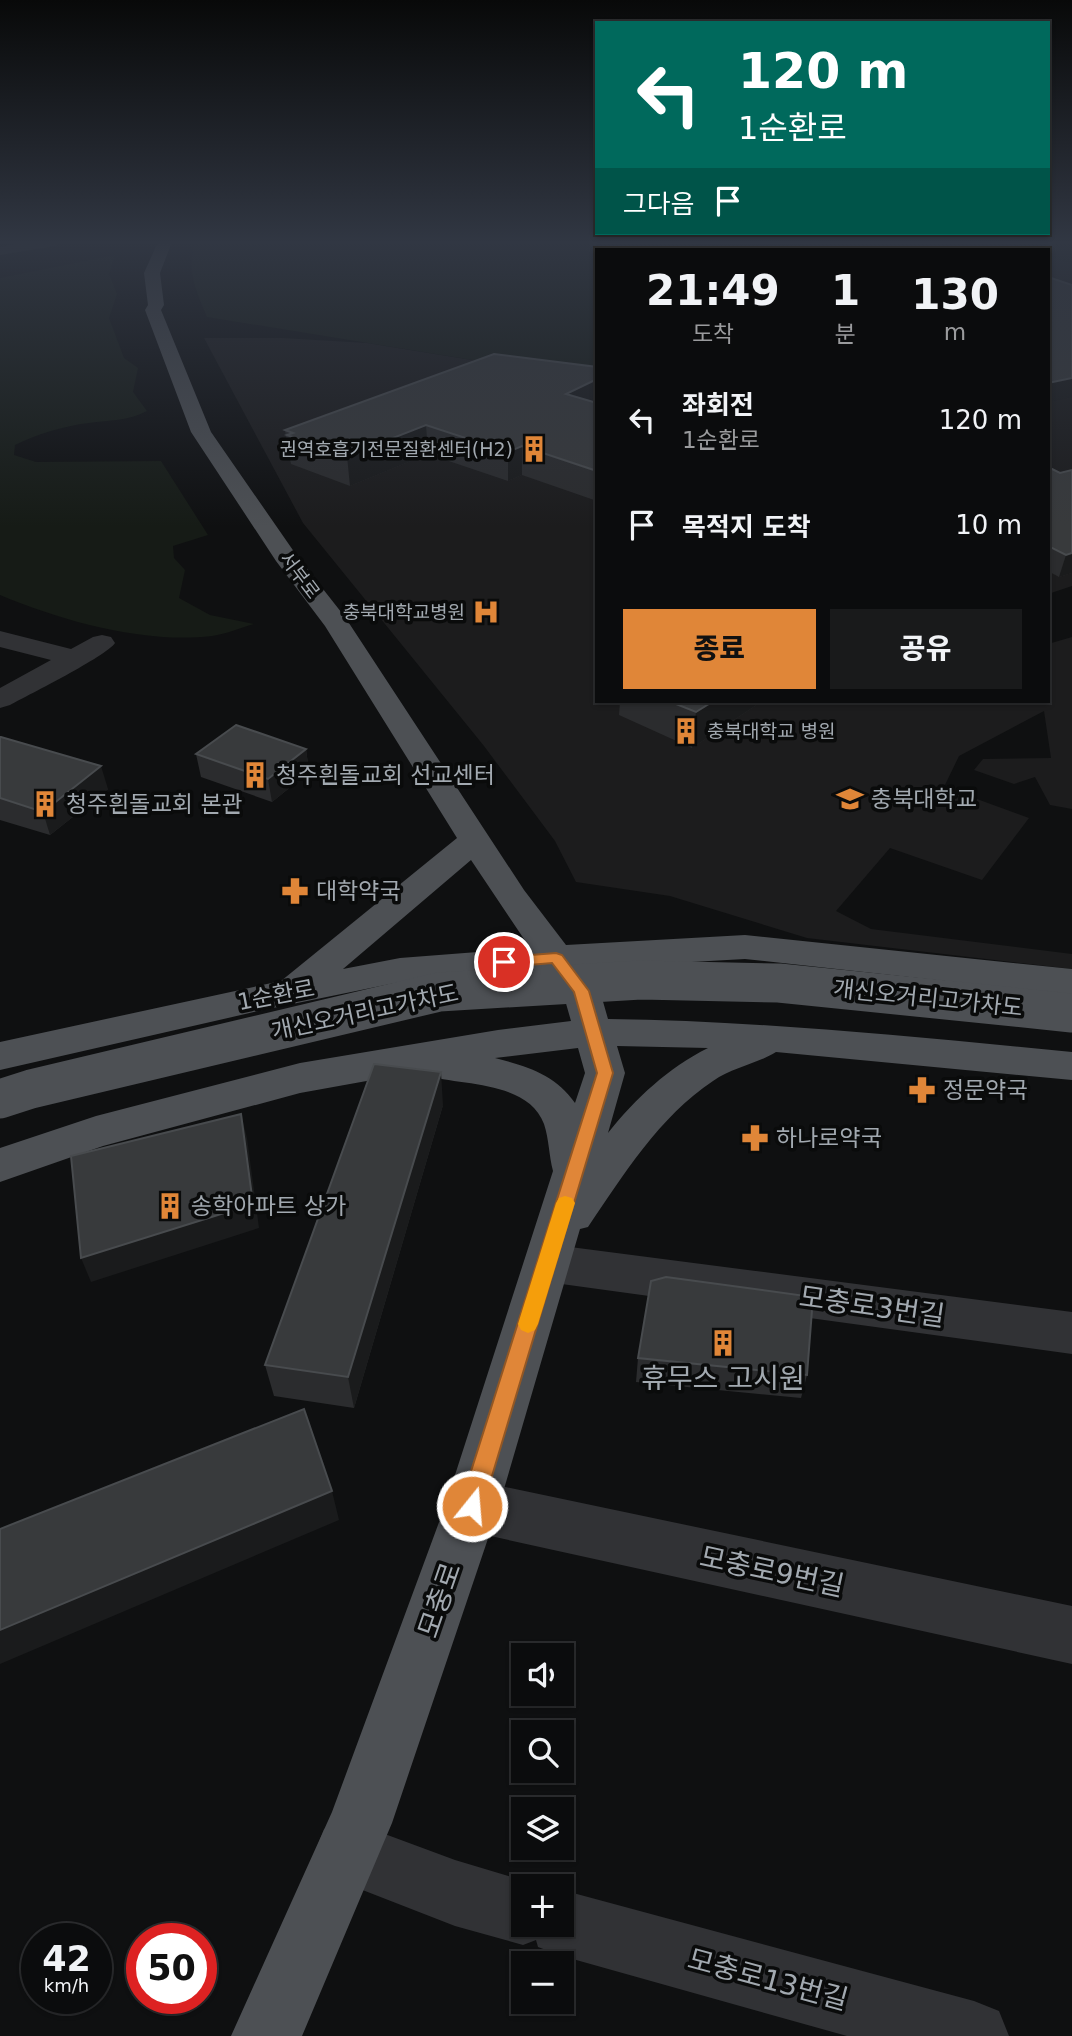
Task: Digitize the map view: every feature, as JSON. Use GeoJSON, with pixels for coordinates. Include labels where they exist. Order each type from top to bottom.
{"type":"FeatureCollection","features":[{"type":"Feature","properties":{"kind":"main road","name":"서부로"},"geometry":{"type":"LineString","coordinates":[[164,337],[201,432],[288,561],[336,623],[474,841],[556,958]]}},
{"type":"Feature","properties":{"kind":"main road"},"geometry":{"type":"LineString","coordinates":[[293,991],[474,841]]}},
{"type":"Feature","properties":{"kind":"main road","name":"1순환로"},"geometry":{"type":"LineString","coordinates":[[0,1056],[293,991],[401,970],[556,958],[745,947],[1072,982]]}},
{"type":"Feature","properties":{"kind":"main road","name":"모충로"},"geometry":{"type":"LineString","coordinates":[[266,2036],[360,1823],[472,1506],[605,1073],[581,991],[556,958]]}},
{"type":"Feature","properties":{"kind":"main road","name":"개신오거리고가차도"},"geometry":{"type":"LineString","coordinates":[[0,1099],[439,992],[641,980],[779,983],[1072,1013]]}},
{"type":"Feature","properties":{"kind":"main road"},"geometry":{"type":"LineString","coordinates":[[0,1165],[96,1132],[275,1084],[394,1062],[593,1032],[713,1034],[1072,1066]]}},
{"type":"Feature","properties":{"kind":"main road"},"geometry":{"type":"LineString","coordinates":[[547,1263],[572,1215],[629,1135],[674,1087],[708,1062],[747,1047],[783,1039]]}},
{"type":"Feature","properties":{"kind":"main road"},"geometry":{"type":"LineString","coordinates":[[394,1062],[470,1067],[520,1081],[543,1093],[562,1117],[574,1173]]}},
{"type":"Feature","properties":{"kind":"street"},"geometry":{"type":"LineString","coordinates":[[0,639],[75,658]]}},
{"type":"Feature","properties":{"kind":"street"},"geometry":{"type":"LineString","coordinates":[[0,698],[102,643]]}},
{"type":"Feature","properties":{"kind":"street","name":"모충로3번길"},"geometry":{"type":"LineString","coordinates":[[547,1263],[1072,1333]]}},
{"type":"Feature","properties":{"kind":"street","name":"모충로9번길"},"geometry":{"type":"LineString","coordinates":[[472,1506],[1072,1635]]}},
{"type":"Feature","properties":{"kind":"street"},"geometry":{"type":"LineString","coordinates":[[347,1852],[455,1893],[511,1909]]}},
{"type":"Feature","properties":{"kind":"street","name":"모충로13번길"},"geometry":{"type":"LineString","coordinates":[[574,1926],[974,2036]]}},
{"type":"Feature","properties":{"kind":"shaded area"},"geometry":{"type":"Polygon","coordinates":[[[0,337],[116,337],[124,358],[138,368],[133,392],[147,411],[126,418],[60,428],[15,445],[14,455],[36,462],[161,461],[208,535],[173,546],[174,558],[185,570],[179,598],[210,615],[254,624],[212,636],[159,637],[76,622],[0,595],[0,337]]]}},
{"type":"Feature","properties":{"kind":"shaded area"},"geometry":{"type":"Polygon","coordinates":[[[331,337],[595,337],[595,373],[491,363],[331,337]]]}},
{"type":"Feature","properties":{"kind":"shaded area","name":"충북대학교병원"},"geometry":{"type":"Polygon","coordinates":[[[204,338],[283,338],[367,343],[503,365],[595,388],[595,703],[1050,703],[1050,643],[1072,637],[1072,809],[1050,805],[1035,777],[1014,784],[974,770],[983,759],[1051,758],[1044,711],[959,756],[944,787],[1029,818],[982,880],[890,848],[836,911],[871,929],[1072,954],[1072,969],[807,938],[670,896],[576,882],[555,841],[484,746],[303,523],[204,338]]]}},
{"type":"Feature","properties":{"kind":"shaded area"},"geometry":{"type":"Polygon","coordinates":[[[1050,348],[1072,349],[1072,586],[1050,593],[1050,348]]]}},
{"type":"Feature","properties":{"kind":"building"},"geometry":{"type":"Polygon","coordinates":[[[1050,337],[1072,337],[1072,378],[1050,383],[1050,337]]]}},
{"type":"Feature","properties":{"kind":"building"},"geometry":{"type":"Polygon","coordinates":[[[494,354],[595,367],[595,380],[566,394],[595,402],[595,470],[522,446],[508,452],[426,425],[347,456],[287,435],[293,433],[285,430],[494,354]]]}},
{"type":"Feature","properties":{"kind":"building"},"geometry":{"type":"Polygon","coordinates":[[[1050,468],[1060,473],[1072,470],[1072,553],[1066,555],[1050,547],[1050,468]]]}},
{"type":"Feature","properties":{"kind":"building"},"geometry":{"type":"Polygon","coordinates":[[[674,703],[710,703],[696,712],[674,703]]]}},
{"type":"Feature","properties":{"kind":"building"},"geometry":{"type":"Polygon","coordinates":[[[236,725],[306,749],[268,779],[196,754],[236,725]]]}},
{"type":"Feature","properties":{"kind":"building"},"geometry":{"type":"Polygon","coordinates":[[[0,737],[101,766],[43,812],[0,798],[0,737]]]}},
{"type":"Feature","properties":{"kind":"building"},"geometry":{"type":"Polygon","coordinates":[[[374,1064],[441,1072],[348,1377],[265,1365],[374,1064]]]}},
{"type":"Feature","properties":{"kind":"building","name":"송학아파트 상가"},"geometry":{"type":"Polygon","coordinates":[[[241,1114],[253,1204],[81,1258],[71,1156],[241,1114]]]}},
{"type":"Feature","properties":{"kind":"building","name":"휴무스 고시원"},"geometry":{"type":"Polygon","coordinates":[[[666,1277],[813,1297],[807,1375],[638,1358],[651,1281],[666,1277]]]}},
{"type":"Feature","properties":{"kind":"building"},"geometry":{"type":"Polygon","coordinates":[[[304,1409],[332,1491],[0,1630],[0,1529],[304,1409]]]}},
{"type":"Feature","properties":{"kind":"slow traffic"},"geometry":{"type":"LineString","coordinates":[[528,1324],[565,1203]]}},
{"type":"Feature","properties":{"kind":"place","name":"권역호흡기전문질환센터(H2)"},"geometry":{"type":"Point","coordinates":[534,449]}},
{"type":"Feature","properties":{"kind":"place","name":"충북대학교병원"},"geometry":{"type":"Point","coordinates":[486,612]}},
{"type":"Feature","properties":{"kind":"place","name":"충북대학교 병원"},"geometry":{"type":"Point","coordinates":[686,731]}},
{"type":"Feature","properties":{"kind":"place","name":"청주흰돌교회 선교센터"},"geometry":{"type":"Point","coordinates":[255,775]}},
{"type":"Feature","properties":{"kind":"place","name":"충북대학교"},"geometry":{"type":"Point","coordinates":[850,799]}},
{"type":"Feature","properties":{"kind":"place","name":"청주흰돌교회 본관"},"geometry":{"type":"Point","coordinates":[45,804]}},
{"type":"Feature","properties":{"kind":"place","name":"대학약국"},"geometry":{"type":"Point","coordinates":[295,891]}},
{"type":"Feature","properties":{"kind":"place","name":"정문약국"},"geometry":{"type":"Point","coordinates":[922,1090]}},
{"type":"Feature","properties":{"kind":"place","name":"하나로약국"},"geometry":{"type":"Point","coordinates":[755,1138]}},
{"type":"Feature","properties":{"kind":"place","name":"송학아파트 상가"},"geometry":{"type":"Point","coordinates":[170,1206]}},
{"type":"Feature","properties":{"kind":"place","name":"휴무스 고시원"},"geometry":{"type":"Point","coordinates":[723,1343]}},
{"type":"Feature","properties":{"kind":"route"},"geometry":{"type":"LineString","coordinates":[[472,1506],[605,1073],[581,991],[556,958],[504,962]]}}]}
